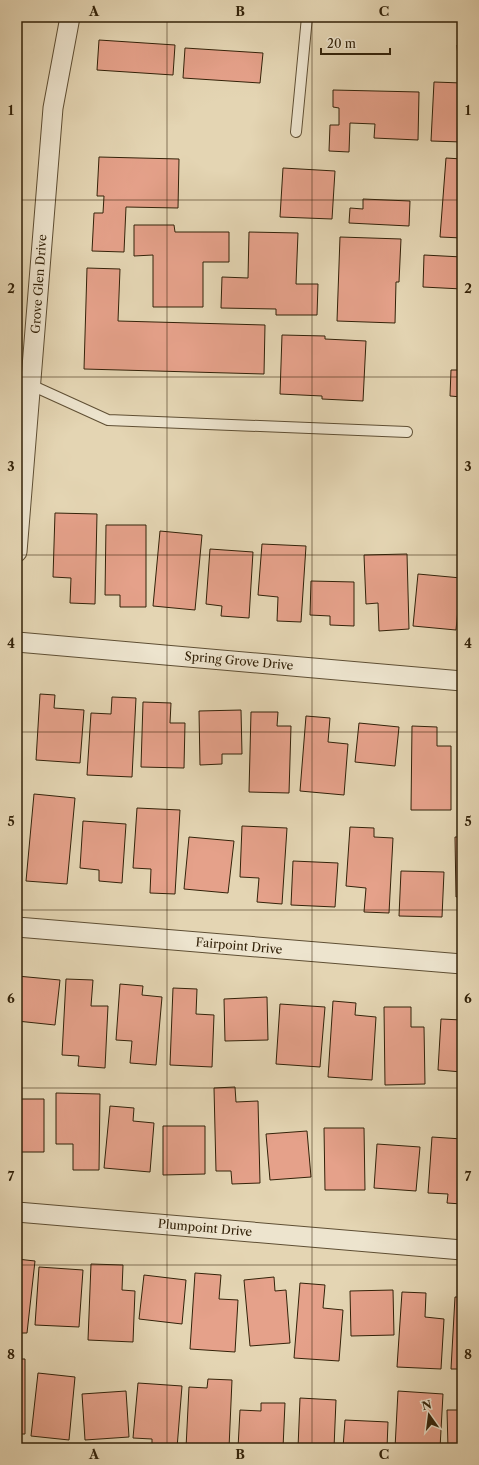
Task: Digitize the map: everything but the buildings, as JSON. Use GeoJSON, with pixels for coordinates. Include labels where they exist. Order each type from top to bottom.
{"type":"FeatureCollection","features":[{"type":"Feature","properties":{"kind":"street","name":"Grove Glen Drive"},"geometry":{"type":"LineString","coordinates":[[17,552],[24,384],[53,108],[70,17]]}},
{"type":"Feature","properties":{"kind":"street","name":"Spring Grove Drive"},"geometry":{"type":"LineString","coordinates":[[17,642],[461,681]]}},
{"type":"Feature","properties":{"kind":"street","name":"Fairpoint Drive"},"geometry":{"type":"LineString","coordinates":[[17,927],[462,964]]}},
{"type":"Feature","properties":{"kind":"street","name":"Plumpoint Drive"},"geometry":{"type":"LineString","coordinates":[[17,1212],[462,1250]]}},
{"type":"Feature","properties":{"kind":"lane"},"geometry":{"type":"LineString","coordinates":[[296,132],[306,17]]}},
{"type":"Feature","properties":{"kind":"lane"},"geometry":{"type":"LineString","coordinates":[[24,384],[108,420],[407,432]]}}]}
